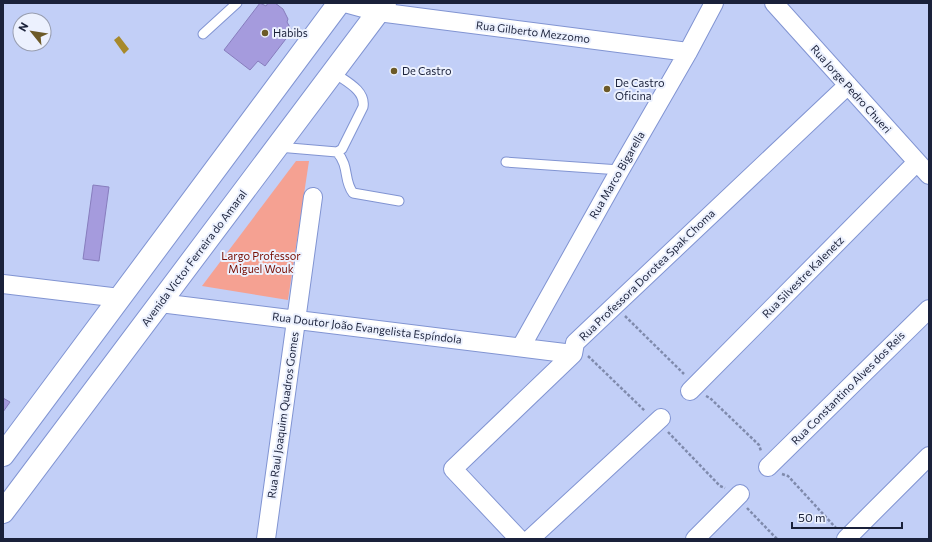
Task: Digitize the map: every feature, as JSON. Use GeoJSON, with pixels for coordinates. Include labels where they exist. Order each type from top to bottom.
{"type":"FeatureCollection","features":[{"type":"Feature","properties":{"kind":"highway"},"geometry":{"type":"LineString","coordinates":[[3,455],[340,3]]}},
{"type":"Feature","properties":{"kind":"highway","name":"Avenida Victor Ferreira do Amaral"},"geometry":{"type":"LineString","coordinates":[[3,512],[381,8]]}},
{"type":"Feature","properties":{"kind":"street","name":"Rua Gilberto Mezzomo"},"geometry":{"type":"LineString","coordinates":[[345,3],[688,52]]}},
{"type":"Feature","properties":{"kind":"street","name":"Rua Marco Bigarella"},"geometry":{"type":"LineString","coordinates":[[521,348],[620,170],[688,52],[714,3]]}},
{"type":"Feature","properties":{"kind":"street","name":"Rua Jorge Pedro Chueri"},"geometry":{"type":"LineString","coordinates":[[774,3],[923,168]]}},
{"type":"Feature","properties":{"kind":"street","name":"Rua Professora Dorotea Spak Choma"},"geometry":{"type":"LineString","coordinates":[[519,539],[453,469],[574,349],[614,306],[848,85]]}},
{"type":"Feature","properties":{"kind":"street","name":"Rua Silvestre Kalenetz"},"geometry":{"type":"LineString","coordinates":[[690,391],[923,168]]}},
{"type":"Feature","properties":{"kind":"street","name":"Rua Raul Joaquim Quadros Gomes"},"geometry":{"type":"LineString","coordinates":[[266,539],[313,197]]}},
{"type":"Feature","properties":{"kind":"street"},"geometry":{"type":"LineString","coordinates":[[3,284],[120,298]]}},
{"type":"Feature","properties":{"kind":"street","name":"Rua Doutor João Evangelista Espíndola"},"geometry":{"type":"LineString","coordinates":[[160,303],[521,348],[574,349]]}},
{"type":"Feature","properties":{"kind":"street","name":"Rua Constantino Alves dos Reis"},"geometry":{"type":"LineString","coordinates":[[768,467],[929,309]]}},
{"type":"Feature","properties":{"kind":"street"},"geometry":{"type":"LineString","coordinates":[[530,539],[661,418]]}},
{"type":"Feature","properties":{"kind":"street"},"geometry":{"type":"LineString","coordinates":[[842,536],[929,456]]}},
{"type":"Feature","properties":{"kind":"street"},"geometry":{"type":"LineString","coordinates":[[695,539],[740,494]]}},
{"type":"Feature","properties":{"kind":"lane"},"geometry":{"type":"LineString","coordinates":[[203,34],[237,3]]}},
{"type":"Feature","properties":{"kind":"lane"},"geometry":{"type":"LineString","coordinates":[[277,146],[336,152],[342,149],[363,107],[364,100],[362,94],[333,72]]}},
{"type":"Feature","properties":{"kind":"lane"},"geometry":{"type":"LineString","coordinates":[[336,152],[343,159],[349,188],[353,193],[399,201]]}},
{"type":"Feature","properties":{"kind":"lane"},"geometry":{"type":"LineString","coordinates":[[506,162],[620,170]]}},
{"type":"Feature","properties":{"kind":"path"},"geometry":{"type":"LineString","coordinates":[[614,306],[682,371],[690,391],[710,398],[759,445],[768,467],[788,476],[835,525],[842,536]]}},
{"type":"Feature","properties":{"kind":"path"},"geometry":{"type":"LineString","coordinates":[[574,349],[645,411],[661,418],[670,435],[720,486],[740,494],[747,508],[777,539]]}},
{"type":"Feature","properties":{"kind":"green space","name":"Largo Professor Miguel Wouk"},"geometry":{"type":"Polygon","coordinates":[[[296,161],[309,161],[288,300],[202,286],[296,161]]]}},
{"type":"Feature","properties":{"kind":"shaded area"},"geometry":{"type":"Polygon","coordinates":[[[119,36],[129,49],[124,54],[114,40],[119,36]]]}},
{"type":"Feature","properties":{"kind":"building"},"geometry":{"type":"Polygon","coordinates":[[[260,3],[266,6],[268,3],[275,3],[283,9],[288,19],[287,22],[292,31],[265,66],[258,61],[250,70],[224,50],[260,3]]]}},
{"type":"Feature","properties":{"kind":"building"},"geometry":{"type":"Polygon","coordinates":[[[93,185],[109,187],[99,261],[83,259],[93,185]]]}},
{"type":"Feature","properties":{"kind":"building"},"geometry":{"type":"Polygon","coordinates":[[[3,398],[10,402],[3,412],[3,398]]]}},
{"type":"Feature","properties":{"kind":"place","name":"Habibs"},"geometry":{"type":"Point","coordinates":[265,33]}},
{"type":"Feature","properties":{"kind":"place","name":"De Castro"},"geometry":{"type":"Point","coordinates":[394,71]}},
{"type":"Feature","properties":{"kind":"place","name":"De Castro Oficina"},"geometry":{"type":"Point","coordinates":[607,89]}}]}
